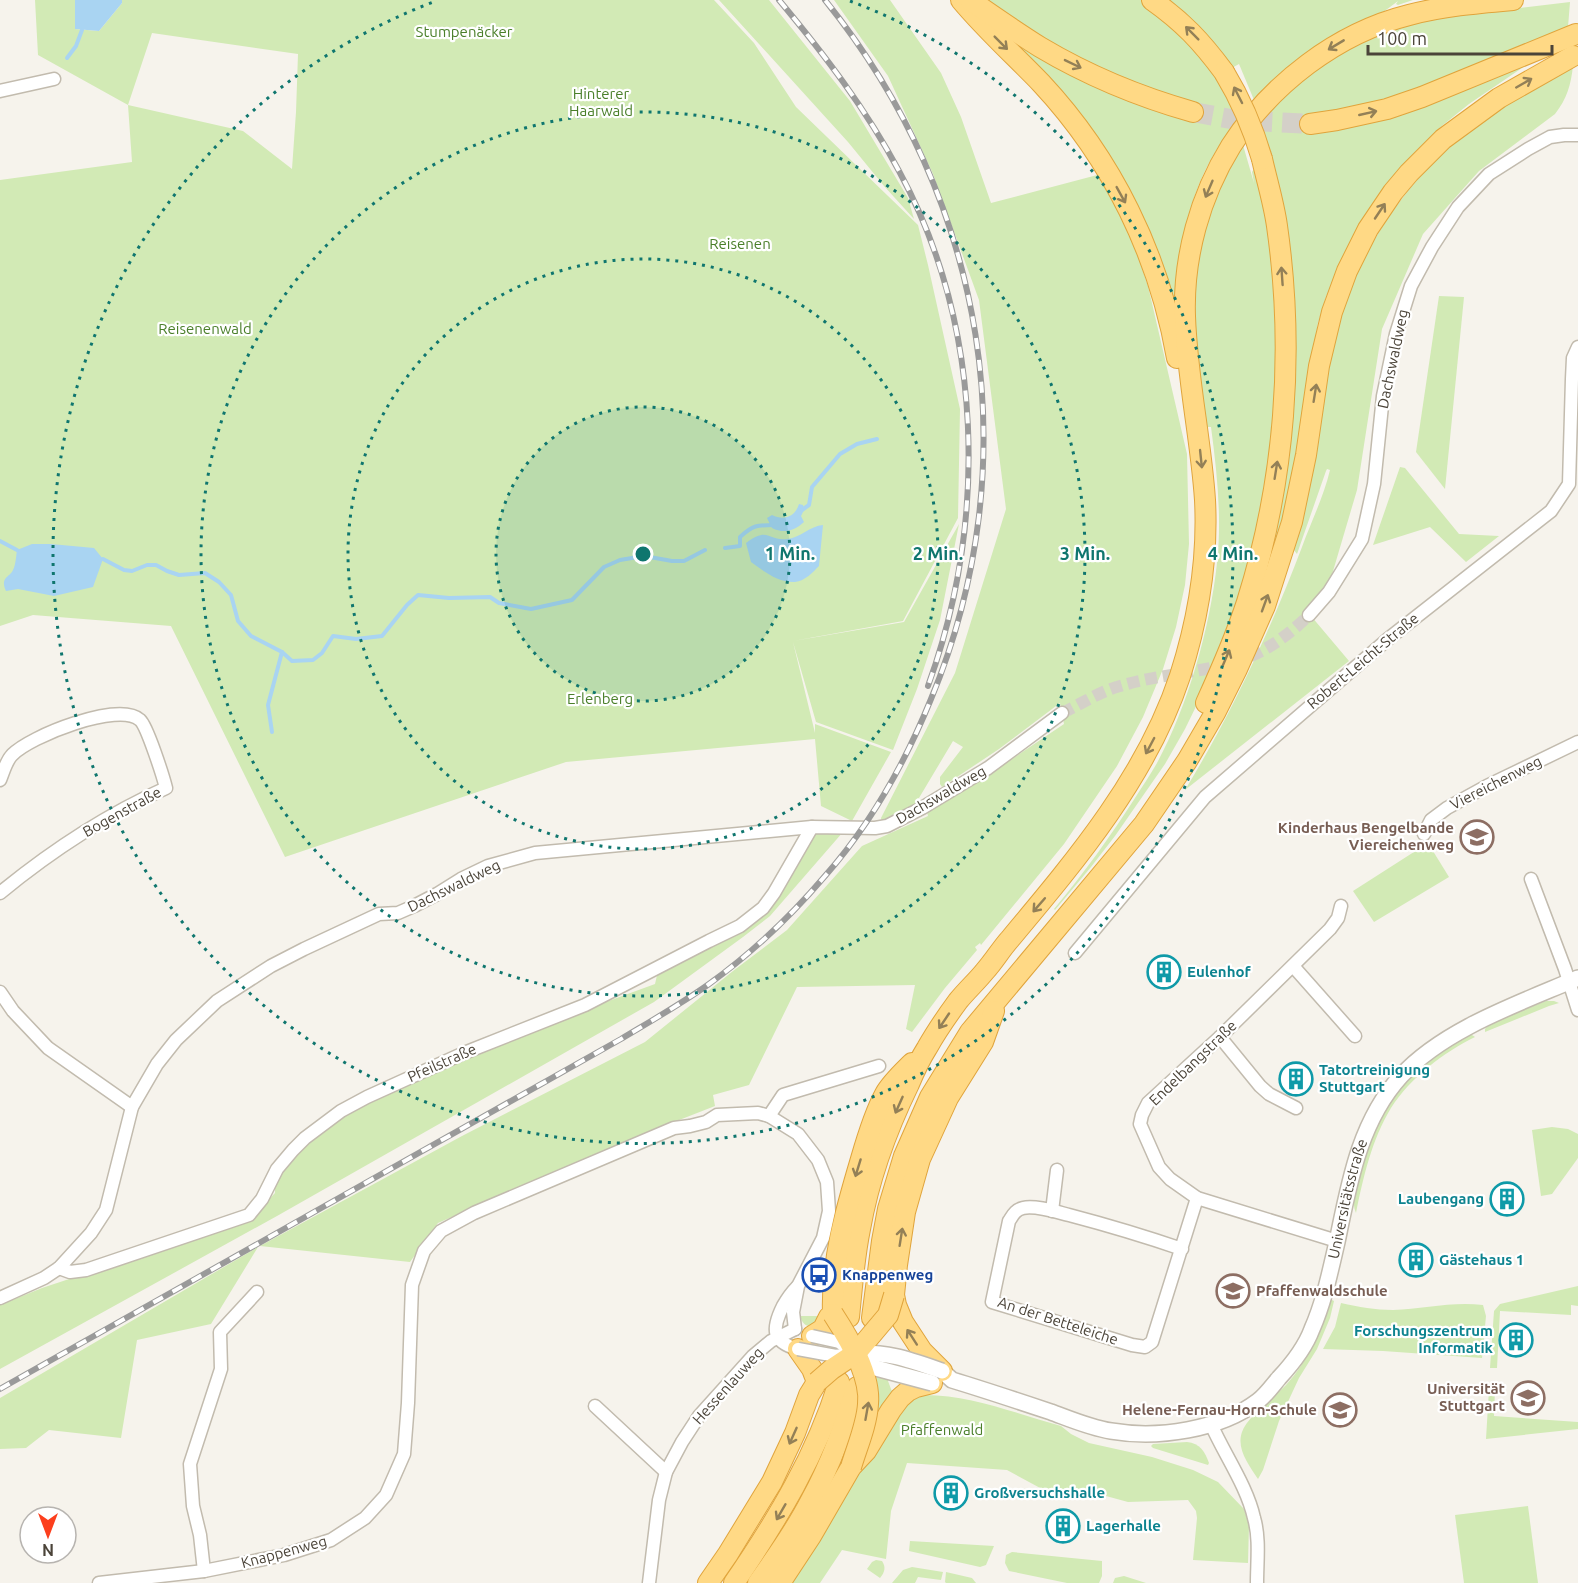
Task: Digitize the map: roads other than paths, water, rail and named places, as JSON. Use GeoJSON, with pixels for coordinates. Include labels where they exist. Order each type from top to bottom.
{"type":"FeatureCollection","features":[{"type":"Feature","properties":{"kind":"highway"},"geometry":{"type":"LineString","coordinates":[[962,0],[979,22],[1041,83],[1073,120],[1102,160],[1146,247],[1168,313],[1182,382],[1194,401]]}},
{"type":"Feature","properties":{"kind":"highway"},"geometry":{"type":"LineString","coordinates":[[970,0],[1064,60],[1116,85],[1193,112]]}},
{"type":"Feature","properties":{"kind":"highway"},"geometry":{"type":"LineString","coordinates":[[882,1241],[879,1222],[894,1160],[923,1095],[952,1047],[984,1004],[1092,874],[1155,789],[1205,706],[1246,603],[1262,547],[1272,501],[1285,404],[1285,341],[1277,224],[1262,159],[1244,107],[1224,72],[1196,35],[1152,0]]}},
{"type":"Feature","properties":{"kind":"highway"},"geometry":{"type":"LineString","coordinates":[[841,1315],[859,1231],[882,1145],[924,1052],[956,1004],[1053,889],[1128,785],[1152,742],[1181,671],[1193,628],[1201,581],[1205,525],[1205,501],[1185,311],[1191,246],[1212,182],[1233,143],[1260,108],[1290,78],[1346,40],[1408,15],[1513,0]]}},
{"type":"Feature","properties":{"kind":"highway"},"geometry":{"type":"LineString","coordinates":[[1310,124],[1387,109],[1576,34]]}},
{"type":"Feature","properties":{"kind":"highway"},"geometry":{"type":"LineString","coordinates":[[872,1318],[888,1209],[904,1156],[930,1096],[970,1032],[1144,824],[1215,713],[1237,669],[1265,606],[1292,522],[1332,312],[1347,271],[1368,229],[1393,192],[1443,139],[1499,98],[1573,56]]}},
{"type":"Feature","properties":{"kind":"highway"},"geometry":{"type":"LineString","coordinates":[[708,1583],[772,1482],[795,1433],[809,1395],[817,1382],[856,1353],[888,1315],[894,1295],[905,1212],[920,1159],[948,1098],[983,1042],[997,1000]]}},
{"type":"Feature","properties":{"kind":"highway"},"geometry":{"type":"LineString","coordinates":[[780,1583],[811,1536],[851,1467],[867,1416],[867,1385],[841,1315],[834,1281],[847,1204],[868,1134],[885,1093],[924,1052]]}},
{"type":"Feature","properties":{"kind":"highway"},"geometry":{"type":"LineString","coordinates":[[851,1467],[866,1451],[900,1398],[916,1387],[942,1378],[909,1333],[896,1305],[894,1295]]}},
{"type":"Feature","properties":{"kind":"highway"},"geometry":{"type":"LineString","coordinates":[[817,1382],[801,1337],[823,1329],[829,1317],[841,1315]]}},
{"type":"Feature","properties":{"kind":"highway"},"geometry":{"type":"LineString","coordinates":[[734,1583],[773,1525],[805,1468],[831,1408],[848,1385],[838,1442],[812,1499],[758,1583]]}},
{"type":"Feature","properties":{"kind":"street"},"geometry":{"type":"LineString","coordinates":[[0,92],[54,79]]}},
{"type":"Feature","properties":{"kind":"street","name":"Dachswaldweg"},"geometry":{"type":"LineString","coordinates":[[1309,615],[1334,583],[1362,539],[1374,484],[1383,396],[1396,334],[1411,286],[1432,247],[1458,207],[1489,174],[1550,138],[1578,135]]}},
{"type":"Feature","properties":{"kind":"street","name":"Robert-Leicht-Straße"},"geometry":{"type":"LineString","coordinates":[[1075,953],[1205,797],[1388,639],[1551,511],[1574,485],[1572,380],[1573,358],[1578,347]]}},
{"type":"Feature","properties":{"kind":"street","name":"Dachswaldweg"},"geometry":{"type":"LineString","coordinates":[[0,1298],[44,1278],[59,1268],[92,1233],[106,1210],[132,1107],[157,1064],[176,1040],[217,1001],[271,966],[379,914],[398,913],[488,866],[535,853],[812,827],[875,828],[887,826],[922,808],[988,768],[1062,713]]}},
{"type":"Feature","properties":{"kind":"street","name":"Bogenstraße"},"geometry":{"type":"LineString","coordinates":[[0,780],[11,756],[31,741],[58,728],[118,714],[130,714],[141,720],[166,788],[109,816],[38,862],[0,893]]}},
{"type":"Feature","properties":{"kind":"street","name":"Viereichenweg"},"geometry":{"type":"LineString","coordinates":[[1424,834],[1431,820],[1447,808],[1578,742]]}},
{"type":"Feature","properties":{"kind":"street","name":"Pfeilstraße"},"geometry":{"type":"LineString","coordinates":[[59,1268],[70,1272],[86,1270],[249,1215],[262,1199],[277,1169],[292,1150],[341,1111],[464,1053],[585,1005],[741,926],[763,908],[774,893],[812,827]]}},
{"type":"Feature","properties":{"kind":"street"},"geometry":{"type":"LineString","coordinates":[[1531,879],[1574,980],[1578,1010]]}},
{"type":"Feature","properties":{"kind":"street","name":"Endelbangstraße"},"geometry":{"type":"LineString","coordinates":[[1337,1241],[1197,1198],[1170,1179],[1160,1167],[1140,1124],[1148,1103],[1220,1037],[1330,929],[1338,918],[1341,906]]}},
{"type":"Feature","properties":{"kind":"street"},"geometry":{"type":"LineString","coordinates":[[1293,966],[1355,1036]]}},
{"type":"Feature","properties":{"kind":"street","name":"Universitätsstraße"},"geometry":{"type":"LineString","coordinates":[[801,1337],[836,1356],[875,1352],[898,1356],[942,1378],[1110,1431],[1142,1434],[1176,1432],[1210,1424],[1234,1415],[1259,1400],[1290,1366],[1312,1330],[1324,1295],[1359,1147],[1380,1105],[1401,1076],[1438,1044],[1475,1023],[1574,980]]}},
{"type":"Feature","properties":{"kind":"street"},"geometry":{"type":"LineString","coordinates":[[0,992],[13,1011],[48,1048],[132,1107]]}},
{"type":"Feature","properties":{"kind":"street"},"geometry":{"type":"LineString","coordinates":[[1220,1037],[1260,1086],[1269,1094],[1296,1108]]}},
{"type":"Feature","properties":{"kind":"street"},"geometry":{"type":"LineString","coordinates":[[769,1116],[783,1095],[879,1066]]}},
{"type":"Feature","properties":{"kind":"street","name":"Knappenweg"},"geometry":{"type":"LineString","coordinates":[[99,1583],[204,1571],[284,1555],[331,1540],[365,1518],[386,1495],[404,1454],[412,1285],[424,1251],[441,1231],[474,1212],[674,1128],[706,1122],[717,1115],[751,1113],[769,1116]]}},
{"type":"Feature","properties":{"kind":"street","name":"Hessenlauweg"},"geometry":{"type":"LineString","coordinates":[[769,1116],[798,1134],[818,1160],[827,1182],[829,1212],[823,1238],[798,1287],[793,1312],[801,1337]]}},
{"type":"Feature","properties":{"kind":"street"},"geometry":{"type":"LineString","coordinates":[[1052,1211],[1057,1170]]}},
{"type":"Feature","properties":{"kind":"street","name":"An der Betteleiche"},"geometry":{"type":"LineString","coordinates":[[1182,1249],[1119,1228],[1052,1211],[1022,1208],[1014,1213],[1010,1221],[992,1302],[1145,1347],[1152,1342],[1182,1249],[1197,1198]]}},
{"type":"Feature","properties":{"kind":"street","name":"Hessenlauweg"},"geometry":{"type":"LineString","coordinates":[[798,1287],[790,1294],[776,1319],[775,1332],[783,1343],[801,1337]]}},
{"type":"Feature","properties":{"kind":"street"},"geometry":{"type":"LineString","coordinates":[[204,1571],[200,1535],[193,1506],[190,1464],[220,1369],[220,1332],[257,1292]]}},
{"type":"Feature","properties":{"kind":"street","name":"Hessenlauweg"},"geometry":{"type":"LineString","coordinates":[[649,1583],[659,1500],[666,1472],[682,1442],[699,1416],[753,1356],[777,1337],[801,1337]]}},
{"type":"Feature","properties":{"kind":"street","name":"Universitätsstraße"},"geometry":{"type":"LineString","coordinates":[[801,1337],[839,1342],[856,1353]]}},
{"type":"Feature","properties":{"kind":"street"},"geometry":{"type":"LineString","coordinates":[[595,1406],[666,1472]]}},
{"type":"Feature","properties":{"kind":"street"},"geometry":{"type":"LineString","coordinates":[[1210,1424],[1247,1494],[1257,1532],[1257,1583]]}},
{"type":"Feature","properties":{"kind":"water"},"geometry":{"type":"Polygon","coordinates":[[[75,0],[122,0],[122,3],[99,31],[75,29],[75,0]]]}},
{"type":"Feature","properties":{"kind":"water"},"geometry":{"type":"Polygon","coordinates":[[[799,504],[803,505],[804,510],[801,516],[804,522],[789,531],[772,528],[767,518],[772,515],[781,518],[788,517],[795,512],[799,504]]]}},
{"type":"Feature","properties":{"kind":"water"},"geometry":{"type":"Polygon","coordinates":[[[823,525],[819,566],[802,580],[783,581],[751,562],[746,543],[759,535],[787,539],[823,525]]]}},
{"type":"Feature","properties":{"kind":"water"},"geometry":{"type":"Polygon","coordinates":[[[32,544],[94,548],[103,559],[93,587],[54,596],[18,589],[6,591],[4,583],[14,568],[17,550],[32,544]]]}},
{"type":"Feature","properties":{"kind":"waterway"},"geometry":{"type":"LineString","coordinates":[[67,58],[76,46],[82,30]]}},
{"type":"Feature","properties":{"kind":"waterway"},"geometry":{"type":"LineString","coordinates":[[802,510],[809,505],[812,487],[840,454],[857,444],[877,439]]}},
{"type":"Feature","properties":{"kind":"waterway"},"geometry":{"type":"LineString","coordinates":[[725,548],[740,546],[740,537],[752,528],[774,525]]}},
{"type":"Feature","properties":{"kind":"waterway"},"geometry":{"type":"LineString","coordinates":[[0,541],[17,550]]}},
{"type":"Feature","properties":{"kind":"waterway"},"geometry":{"type":"LineString","coordinates":[[103,559],[124,570],[132,571],[147,565],[156,565],[179,575],[205,573],[219,582],[231,595],[238,621],[251,636],[282,652],[292,661],[313,660],[322,653],[333,636],[356,639],[382,636],[418,595],[449,598],[490,597],[499,603],[531,609],[572,600],[604,567],[620,560],[644,556],[684,561],[705,550]]}},
{"type":"Feature","properties":{"kind":"waterway"},"geometry":{"type":"LineString","coordinates":[[272,732],[268,705],[282,652]]}},
{"type":"Feature","properties":{"kind":"tunnel"},"geometry":{"type":"LineString","coordinates":[[1193,112],[1236,120],[1310,124]]}},
{"type":"Feature","properties":{"kind":"tunnel"},"geometry":{"type":"LineString","coordinates":[[1062,713],[1113,688],[1241,660],[1278,641],[1309,615]]}},
{"type":"Feature","properties":{"kind":"railway"},"geometry":{"type":"LineString","coordinates":[[779,0],[844,82],[886,148],[927,231],[948,294],[961,359],[968,425],[968,491],[961,558],[947,623],[928,686]]}},
{"type":"Feature","properties":{"kind":"railway"},"geometry":{"type":"LineString","coordinates":[[0,1389],[621,1039],[698,991],[756,947],[799,905],[857,836],[885,792],[910,746],[931,699],[961,609],[979,517],[983,426],[975,335],[955,246],[923,160],[880,78],[825,0]]}},
{"type":"Feature","properties":{"kind":"place","name":"Kinderhaus Bengelbande Viereichenweg"},"geometry":{"type":"Point","coordinates":[1477,837]}},
{"type":"Feature","properties":{"kind":"place","name":"Eulenhof"},"geometry":{"type":"Point","coordinates":[1164,972]}},
{"type":"Feature","properties":{"kind":"place","name":"Tatortreinigung Stuttgart"},"geometry":{"type":"Point","coordinates":[1296,1079]}},
{"type":"Feature","properties":{"kind":"place","name":"Laubengang"},"geometry":{"type":"Point","coordinates":[1507,1199]}},
{"type":"Feature","properties":{"kind":"place","name":"Gästehaus 1"},"geometry":{"type":"Point","coordinates":[1416,1260]}},
{"type":"Feature","properties":{"kind":"place","name":"Knappenweg"},"geometry":{"type":"Point","coordinates":[819,1275]}},
{"type":"Feature","properties":{"kind":"place","name":"Pfaffenwaldschule"},"geometry":{"type":"Point","coordinates":[1233,1291]}},
{"type":"Feature","properties":{"kind":"place","name":"Forschungszentrum Informatik"},"geometry":{"type":"Point","coordinates":[1516,1340]}},
{"type":"Feature","properties":{"kind":"place","name":"Universität Stuttgart"},"geometry":{"type":"Point","coordinates":[1528,1398]}},
{"type":"Feature","properties":{"kind":"place","name":"Helene-Fernau-Horn-Schule"},"geometry":{"type":"Point","coordinates":[1340,1410]}},
{"type":"Feature","properties":{"kind":"place","name":"Großversuchshalle"},"geometry":{"type":"Point","coordinates":[951,1493]}},
{"type":"Feature","properties":{"kind":"place","name":"Lagerhalle"},"geometry":{"type":"Point","coordinates":[1063,1526]}},
{"type":"Feature","properties":{"kind":"park label","name":"Stumpenäcker"},"geometry":{"type":"Point","coordinates":[464,32]}},
{"type":"Feature","properties":{"kind":"park label","name":"Hinterer Haarwald"},"geometry":{"type":"Point","coordinates":[601,102]}},
{"type":"Feature","properties":{"kind":"park label","name":"Reisenen"},"geometry":{"type":"Point","coordinates":[740,244]}},
{"type":"Feature","properties":{"kind":"park label","name":"Reisenenwald"},"geometry":{"type":"Point","coordinates":[205,329]}},
{"type":"Feature","properties":{"kind":"park label","name":"Erlenberg"},"geometry":{"type":"Point","coordinates":[600,699]}},
{"type":"Feature","properties":{"kind":"park label","name":"Pfaffenwald"},"geometry":{"type":"Point","coordinates":[942,1430]}}]}
